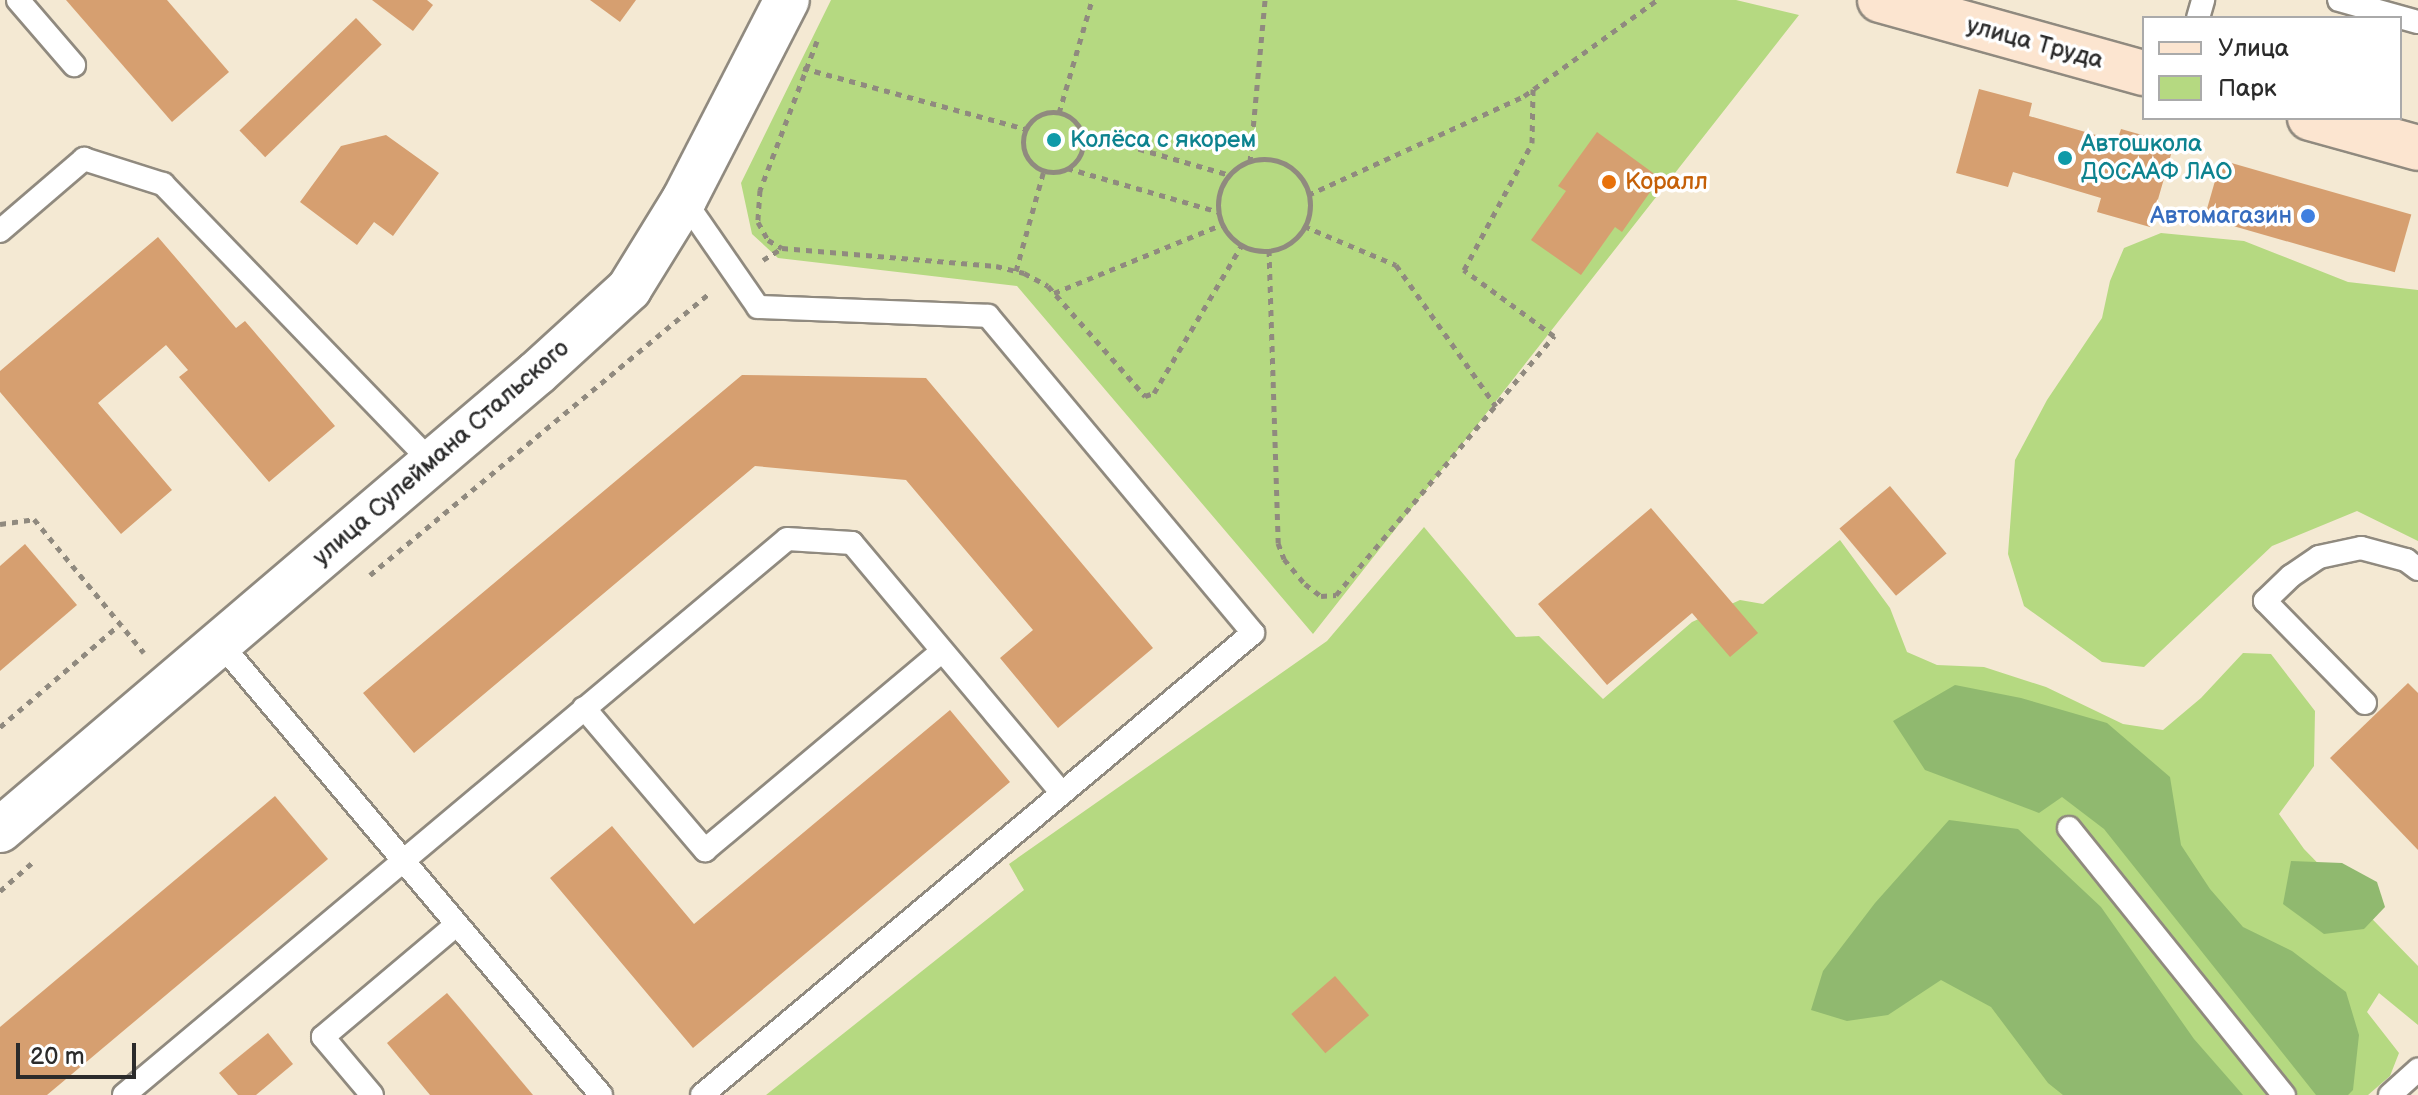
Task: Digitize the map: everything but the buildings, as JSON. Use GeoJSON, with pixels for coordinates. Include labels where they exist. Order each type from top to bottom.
{"type":"FeatureCollection","features":[{"type":"Feature","properties":{"kind":"main road","name":"улица Труда"},"geometry":{"type":"LineString","coordinates":[[1880,0],[2142,72]]}},
{"type":"Feature","properties":{"kind":"main road"},"geometry":{"type":"LineString","coordinates":[[2317,120],[2418,148]]}},
{"type":"Feature","properties":{"kind":"street","name":"улица Сулеймана Стальского"},"geometry":{"type":"LineString","coordinates":[[0,830],[537,373],[629,289],[684,200],[787,0]]}},
{"type":"Feature","properties":{"kind":"lane"},"geometry":{"type":"LineString","coordinates":[[18,0],[74,65]]}},
{"type":"Feature","properties":{"kind":"lane"},"geometry":{"type":"LineString","coordinates":[[2339,0],[2396,16]]}},
{"type":"Feature","properties":{"kind":"lane"},"geometry":{"type":"LineString","coordinates":[[0,231],[84,159],[163,184],[431,462]]}},
{"type":"Feature","properties":{"kind":"lane"},"geometry":{"type":"LineString","coordinates":[[684,200],[758,307],[988,316],[1253,633],[702,1095]]}},
{"type":"Feature","properties":{"kind":"lane"},"geometry":{"type":"LineString","coordinates":[[124,1095],[787,539],[852,543],[1062,793]]}},
{"type":"Feature","properties":{"kind":"lane"},"geometry":{"type":"LineString","coordinates":[[2365,703],[2265,601],[2291,576],[2319,557],[2361,548],[2406,560],[2418,569]]}},
{"type":"Feature","properties":{"kind":"lane"},"geometry":{"type":"LineString","coordinates":[[220,643],[601,1095]]}},
{"type":"Feature","properties":{"kind":"lane"},"geometry":{"type":"LineString","coordinates":[[584,708],[705,850],[942,651]]}},
{"type":"Feature","properties":{"kind":"lane"},"geometry":{"type":"LineString","coordinates":[[2069,828],[2284,1095]]}},
{"type":"Feature","properties":{"kind":"lane"},"geometry":{"type":"LineString","coordinates":[[372,1095],[323,1037],[457,924]]}},
{"type":"Feature","properties":{"kind":"lane"},"geometry":{"type":"LineString","coordinates":[[2390,1095],[2418,1070]]}},
{"type":"Feature","properties":{"kind":"path"},"geometry":{"type":"LineString","coordinates":[[1059,113],[1092,0]]}},
{"type":"Feature","properties":{"kind":"path"},"geometry":{"type":"LineString","coordinates":[[1249,162],[1265,0]]}},
{"type":"Feature","properties":{"kind":"path"},"geometry":{"type":"LineString","coordinates":[[1308,195],[1533,89],[1657,0]]}},
{"type":"Feature","properties":{"kind":"path"},"geometry":{"type":"LineString","coordinates":[[823,27],[760,190],[758,222],[768,240],[782,248],[1016,271],[1054,293],[1145,396],[1154,393],[1242,245]]}},
{"type":"Feature","properties":{"kind":"path"},"geometry":{"type":"LineString","coordinates":[[759,57],[1026,129]]}},
{"type":"Feature","properties":{"kind":"path"},"geometry":{"type":"LineString","coordinates":[[1269,250],[1278,543],[1284,559],[1305,584],[1321,596],[1336,595],[1554,336],[1464,270],[1532,143],[1533,89]]}},
{"type":"Feature","properties":{"kind":"path"},"geometry":{"type":"LineString","coordinates":[[1044,113],[1059,113],[1073,119],[1081,132],[1083,147],[1079,157],[1067,168],[1054,172],[1044,170],[1029,160],[1024,151],[1026,129],[1044,113]]}},
{"type":"Feature","properties":{"kind":"path"},"geometry":{"type":"LineString","coordinates":[[1081,132],[1230,175]]}},
{"type":"Feature","properties":{"kind":"path"},"geometry":{"type":"LineString","coordinates":[[1272,160],[1287,166],[1299,176],[1310,205],[1304,226],[1289,244],[1269,250],[1242,245],[1223,224],[1219,212],[1221,188],[1230,175],[1249,162],[1272,160]]}},
{"type":"Feature","properties":{"kind":"path"},"geometry":{"type":"LineString","coordinates":[[1067,168],[1219,212]]}},
{"type":"Feature","properties":{"kind":"path"},"geometry":{"type":"LineString","coordinates":[[1016,271],[1044,170]]}},
{"type":"Feature","properties":{"kind":"path"},"geometry":{"type":"LineString","coordinates":[[1054,293],[1223,224]]}},
{"type":"Feature","properties":{"kind":"path"},"geometry":{"type":"LineString","coordinates":[[1304,226],[1396,265],[1496,406]]}},
{"type":"Feature","properties":{"kind":"path"},"geometry":{"type":"LineString","coordinates":[[369,576],[719,286],[782,248]]}},
{"type":"Feature","properties":{"kind":"path"},"geometry":{"type":"LineString","coordinates":[[0,524],[34,519],[170,685]]}},
{"type":"Feature","properties":{"kind":"path"},"geometry":{"type":"LineString","coordinates":[[0,727],[120,624]]}},
{"type":"Feature","properties":{"kind":"path"},"geometry":{"type":"LineString","coordinates":[[0,891],[35,860]]}},
{"type":"Feature","properties":{"kind":"green space"},"geometry":{"type":"Polygon","coordinates":[[[831,0],[1736,0],[1799,15],[1313,634],[1017,286],[778,258],[752,234],[741,183],[831,0]]]}},
{"type":"Feature","properties":{"kind":"green space"},"geometry":{"type":"Polygon","coordinates":[[[2161,233],[2244,241],[2348,282],[2418,290],[2418,541],[2357,511],[2272,546],[2144,667],[2102,662],[2024,606],[2008,554],[2015,460],[2047,400],[2102,318],[2110,281],[2124,248],[2161,233]]]}},
{"type":"Feature","properties":{"kind":"green space"},"geometry":{"type":"Polygon","coordinates":[[[1424,527],[1516,637],[1539,636],[1603,699],[1692,622],[1740,600],[1763,604],[1840,540],[1890,608],[1907,652],[1937,665],[1984,667],[2046,687],[2123,724],[2163,730],[2201,698],[2243,653],[2271,654],[2315,711],[2314,766],[2279,814],[2304,849],[2418,966],[2418,1025],[2379,993],[2367,1012],[2399,1053],[2390,1076],[2368,1095],[766,1095],[1024,890],[1009,864],[1327,641],[1424,527]]]}},
{"type":"Feature","properties":{"kind":"green space"},"geometry":{"type":"Polygon","coordinates":[[[1955,685],[2021,698],[2107,723],[2170,777],[2181,845],[2210,889],[2243,927],[2292,951],[2346,992],[2359,1035],[2353,1090],[2348,1095],[2316,1095],[2104,829],[2062,797],[2039,813],[1925,770],[1893,721],[1955,685]]]}},
{"type":"Feature","properties":{"kind":"green space"},"geometry":{"type":"Polygon","coordinates":[[[1949,820],[2018,829],[2101,907],[2194,1039],[2243,1095],[2063,1095],[2048,1083],[1991,1007],[1941,980],[1888,1015],[1847,1021],[1811,1010],[1823,971],[1875,903],[1949,820]]]}},
{"type":"Feature","properties":{"kind":"green space"},"geometry":{"type":"Polygon","coordinates":[[[2291,861],[2342,863],[2377,882],[2385,907],[2364,929],[2324,934],[2283,904],[2291,861]]]}},
{"type":"Feature","properties":{"kind":"place","name":"Колёса с якорем"},"geometry":{"type":"Point","coordinates":[1054,140]}},
{"type":"Feature","properties":{"kind":"place","name":"Автошкола ДОСААФ ЛАО"},"geometry":{"type":"Point","coordinates":[2065,158]}},
{"type":"Feature","properties":{"kind":"place","name":"Коралл"},"geometry":{"type":"Point","coordinates":[1609,182]}},
{"type":"Feature","properties":{"kind":"place","name":"Автомагазин"},"geometry":{"type":"Point","coordinates":[2308,216]}}]}
